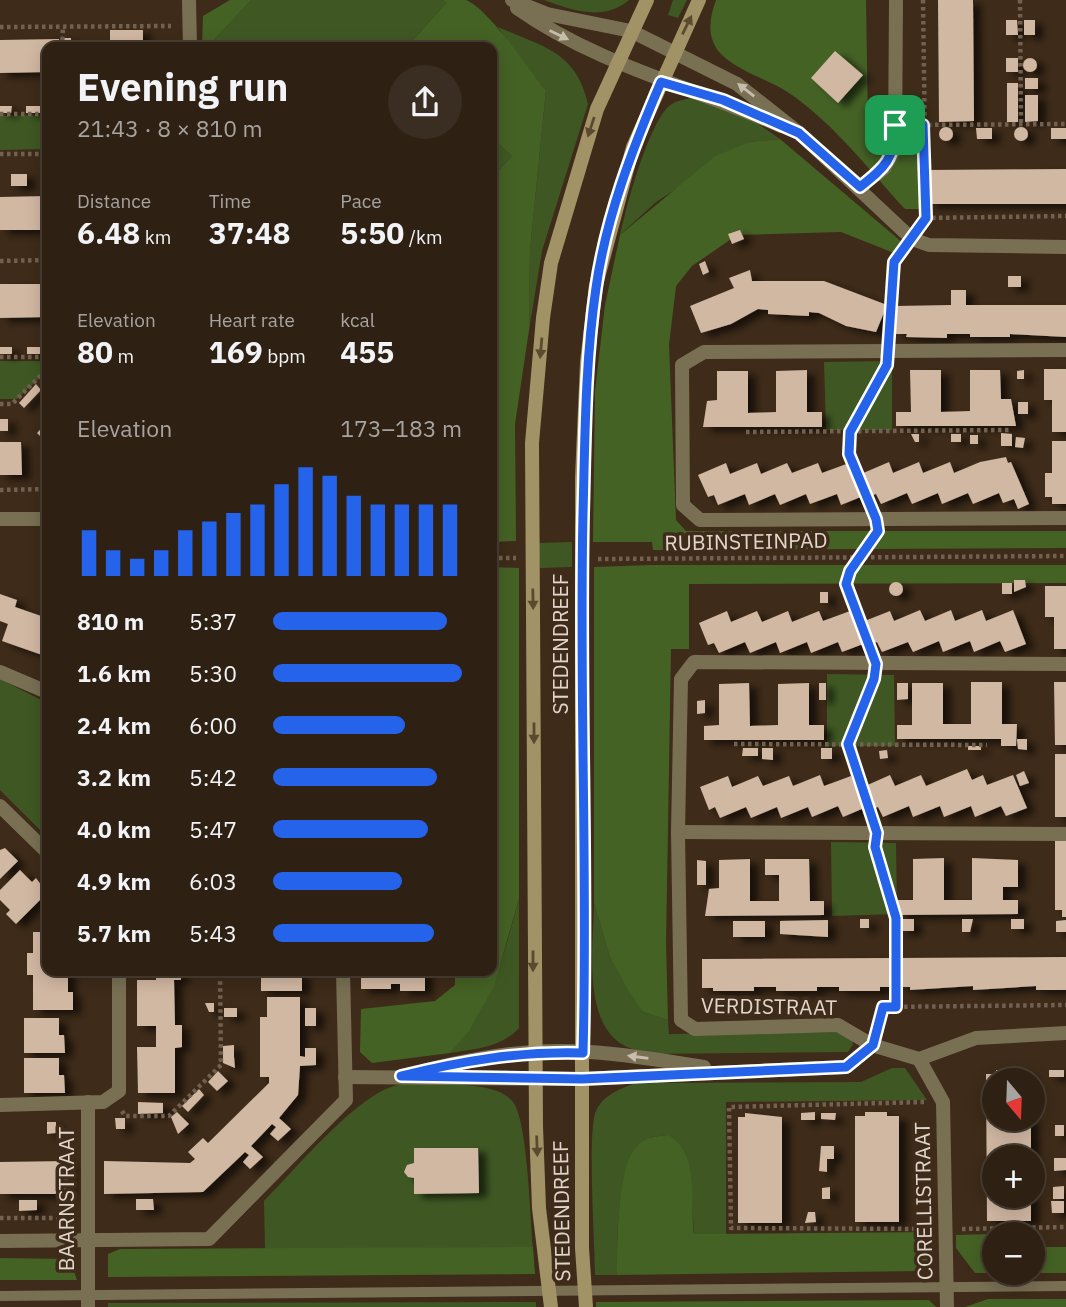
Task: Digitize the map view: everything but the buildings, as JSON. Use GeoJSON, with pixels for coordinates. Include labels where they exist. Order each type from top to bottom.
{"type":"FeatureCollection","features":[{"type":"Feature","properties":{"kind":"main road","name":"STEDENDREEF"},"geometry":{"type":"LineString","coordinates":[[551,1307],[539,1208],[534,1051],[532,443],[551,263],[597,109],[647,0]]}},
{"type":"Feature","properties":{"kind":"main road","name":"STEDENDREEF"},"geometry":{"type":"LineString","coordinates":[[586,1307],[582,1079],[582,478],[587,362],[596,285],[633,146],[699,0]]}},
{"type":"Feature","properties":{"kind":"street"},"geometry":{"type":"LineString","coordinates":[[189,0],[190,42]]}},
{"type":"Feature","properties":{"kind":"street"},"geometry":{"type":"LineString","coordinates":[[505,0],[548,30],[617,64],[661,82],[723,100],[799,133]]}},
{"type":"Feature","properties":{"kind":"street"},"geometry":{"type":"LineString","coordinates":[[512,0],[547,14],[631,31],[675,50],[737,84],[799,133],[860,187],[912,239],[929,245],[1066,247]]}},
{"type":"Feature","properties":{"kind":"street"},"geometry":{"type":"LineString","coordinates":[[860,187],[884,168],[895,149],[896,0]]}},
{"type":"Feature","properties":{"kind":"street"},"geometry":{"type":"LineString","coordinates":[[1066,350],[705,352],[682,365],[683,505],[700,520],[1066,518]]}},
{"type":"Feature","properties":{"kind":"street"},"geometry":{"type":"LineString","coordinates":[[0,519],[42,519]]}},
{"type":"Feature","properties":{"kind":"street"},"geometry":{"type":"LineString","coordinates":[[1066,664],[694,662],[681,679],[678,832],[1066,834]]}},
{"type":"Feature","properties":{"kind":"street"},"geometry":{"type":"LineString","coordinates":[[0,672],[42,690]]}},
{"type":"Feature","properties":{"kind":"street"},"geometry":{"type":"LineString","coordinates":[[0,806],[42,847]]}},
{"type":"Feature","properties":{"kind":"street","name":"VERDISTRAAT"},"geometry":{"type":"LineString","coordinates":[[678,832],[681,1020],[695,1029],[838,1025],[873,1045]]}},
{"type":"Feature","properties":{"kind":"street"},"geometry":{"type":"LineString","coordinates":[[0,1105],[103,1102],[120,1091],[119,976]]}},
{"type":"Feature","properties":{"kind":"street"},"geometry":{"type":"LineString","coordinates":[[0,1241],[209,1239],[346,1100],[343,976]]}},
{"type":"Feature","properties":{"kind":"street"},"geometry":{"type":"LineString","coordinates":[[345,1077],[582,1079],[730,1070],[846,1067],[873,1045],[919,1059],[976,1038],[1066,1034]]}},
{"type":"Feature","properties":{"kind":"street"},"geometry":{"type":"LineString","coordinates":[[401,1076],[477,1058],[534,1051],[628,1056],[730,1070]]}},
{"type":"Feature","properties":{"kind":"street","name":"CORELLISTRAAT"},"geometry":{"type":"LineString","coordinates":[[919,1059],[943,1102],[947,1307]]}},
{"type":"Feature","properties":{"kind":"street","name":"BAARNSTRAAT"},"geometry":{"type":"LineString","coordinates":[[88,1102],[88,1302]]}},
{"type":"Feature","properties":{"kind":"lane"},"geometry":{"type":"LineString","coordinates":[[0,1296],[88,1302],[476,1289],[651,1291],[1066,1286]]}},
{"type":"Feature","properties":{"kind":"path"},"geometry":{"type":"LineString","coordinates":[[896,1007],[896,918],[875,847],[877,833],[848,744],[874,679],[876,664],[846,584],[859,556],[878,531],[876,519],[849,454],[850,432],[887,365],[894,262],[926,218],[923,0]]}},
{"type":"Feature","properties":{"kind":"path"},"geometry":{"type":"LineString","coordinates":[[1020,0],[1021,124]]}},
{"type":"Feature","properties":{"kind":"path"},"geometry":{"type":"LineString","coordinates":[[0,27],[190,26]]}},
{"type":"Feature","properties":{"kind":"path"},"geometry":{"type":"LineString","coordinates":[[62,27],[62,42]]}},
{"type":"Feature","properties":{"kind":"path"},"geometry":{"type":"LineString","coordinates":[[0,114],[42,114]]}},
{"type":"Feature","properties":{"kind":"path"},"geometry":{"type":"LineString","coordinates":[[895,125],[1066,124]]}},
{"type":"Feature","properties":{"kind":"path"},"geometry":{"type":"LineString","coordinates":[[0,154],[42,154]]}},
{"type":"Feature","properties":{"kind":"path"},"geometry":{"type":"LineString","coordinates":[[926,218],[1066,216]]}},
{"type":"Feature","properties":{"kind":"path"},"geometry":{"type":"LineString","coordinates":[[0,261],[42,260]]}},
{"type":"Feature","properties":{"kind":"path"},"geometry":{"type":"LineString","coordinates":[[0,357],[42,357]]}},
{"type":"Feature","properties":{"kind":"path"},"geometry":{"type":"LineString","coordinates":[[0,404],[12,404],[42,374]]}},
{"type":"Feature","properties":{"kind":"path"},"geometry":{"type":"LineString","coordinates":[[746,432],[1011,430]]}},
{"type":"Feature","properties":{"kind":"path"},"geometry":{"type":"LineString","coordinates":[[0,490],[42,489]]}},
{"type":"Feature","properties":{"kind":"path","name":"RUBINSTEINPAD"},"geometry":{"type":"LineString","coordinates":[[636,559],[1066,556]]}},
{"type":"Feature","properties":{"kind":"path"},"geometry":{"type":"LineString","coordinates":[[734,744],[987,745]]}},
{"type":"Feature","properties":{"kind":"path"},"geometry":{"type":"LineString","coordinates":[[111,1096],[125,1116],[169,1116],[221,1065],[220,976]]}},
{"type":"Feature","properties":{"kind":"path"},"geometry":{"type":"LineString","coordinates":[[873,1045],[883,1007],[1066,1004]]}},
{"type":"Feature","properties":{"kind":"path"},"geometry":{"type":"LineString","coordinates":[[943,1102],[729,1107],[732,1228],[1066,1227]]}},
{"type":"Feature","properties":{"kind":"path"},"geometry":{"type":"LineString","coordinates":[[0,1218],[89,1218]]}},
{"type":"Feature","properties":{"kind":"green space"},"geometry":{"type":"Polygon","coordinates":[[[230,0],[251,0],[214,40],[216,42],[202,42],[203,16],[230,0]]]}},
{"type":"Feature","properties":{"kind":"green space"},"geometry":{"type":"Polygon","coordinates":[[[251,0],[443,0],[446,3],[411,42],[213,41],[251,0]]]}},
{"type":"Feature","properties":{"kind":"green space"},"geometry":{"type":"Polygon","coordinates":[[[443,0],[466,0],[486,15],[546,90],[530,250],[529,330],[515,424],[516,541],[497,542],[497,172],[512,156],[497,142],[497,42],[411,42],[446,3],[443,0]]]}},
{"type":"Feature","properties":{"kind":"green space"},"geometry":{"type":"Polygon","coordinates":[[[544,0],[629,0],[609,11],[587,12],[544,0]]]}},
{"type":"Feature","properties":{"kind":"green space"},"geometry":{"type":"Polygon","coordinates":[[[673,0],[687,0],[678,18],[668,15],[673,0]]]}},
{"type":"Feature","properties":{"kind":"green space"},"geometry":{"type":"Polygon","coordinates":[[[716,0],[866,0],[868,123],[921,127],[923,209],[905,209],[852,149],[808,107],[784,90],[738,67],[722,55],[713,42],[710,29],[716,0]]]}},
{"type":"Feature","properties":{"kind":"green space"},"geometry":{"type":"Polygon","coordinates":[[[498,27],[543,46],[566,62],[583,86],[588,104],[542,251],[529,330],[530,250],[546,90],[498,27]]]}},
{"type":"Feature","properties":{"kind":"green space"},"geometry":{"type":"Polygon","coordinates":[[[691,98],[741,112],[780,139],[749,142],[656,202],[620,235],[638,169],[651,134],[666,109],[678,101],[691,98]]]}},
{"type":"Feature","properties":{"kind":"green space"},"geometry":{"type":"Polygon","coordinates":[[[42,115],[42,149],[0,150],[0,116],[42,115]]]}},
{"type":"Feature","properties":{"kind":"green space"},"geometry":{"type":"Polygon","coordinates":[[[780,139],[903,243],[894,253],[841,232],[737,235],[692,266],[676,286],[669,345],[676,520],[686,531],[1066,531],[1066,548],[653,550],[652,542],[593,542],[595,391],[605,305],[620,235],[714,157],[749,142],[780,139]]]}},
{"type":"Feature","properties":{"kind":"green space"},"geometry":{"type":"Polygon","coordinates":[[[497,142],[512,156],[497,172],[497,142]]]}},
{"type":"Feature","properties":{"kind":"green space"},"geometry":{"type":"Polygon","coordinates":[[[0,361],[42,361],[42,376],[17,399],[0,399],[0,361]]]}},
{"type":"Feature","properties":{"kind":"green space"},"geometry":{"type":"Polygon","coordinates":[[[892,361],[892,430],[826,430],[824,362],[892,361]]]}},
{"type":"Feature","properties":{"kind":"green space"},"geometry":{"type":"Polygon","coordinates":[[[572,542],[572,567],[540,568],[538,543],[572,542]]]}},
{"type":"Feature","properties":{"kind":"green space"},"geometry":{"type":"Polygon","coordinates":[[[1066,565],[1066,583],[689,584],[689,649],[671,649],[666,943],[668,1020],[643,1012],[630,993],[610,957],[594,903],[594,567],[1066,565]]]}},
{"type":"Feature","properties":{"kind":"green space"},"geometry":{"type":"Polygon","coordinates":[[[497,567],[519,568],[519,899],[497,976],[497,567]]]}},
{"type":"Feature","properties":{"kind":"green space"},"geometry":{"type":"Polygon","coordinates":[[[827,674],[894,675],[895,746],[827,746],[827,674]]]}},
{"type":"Feature","properties":{"kind":"green space"},"geometry":{"type":"Polygon","coordinates":[[[0,679],[42,700],[42,832],[0,790],[0,679]]]}},
{"type":"Feature","properties":{"kind":"green space"},"geometry":{"type":"Polygon","coordinates":[[[831,842],[896,843],[897,914],[832,916],[831,842]]]}},
{"type":"Feature","properties":{"kind":"green space"},"geometry":{"type":"Polygon","coordinates":[[[519,899],[519,1028],[496,1044],[450,1053],[477,1016],[497,976],[519,899]]]}},
{"type":"Feature","properties":{"kind":"green space"},"geometry":{"type":"Polygon","coordinates":[[[594,903],[610,957],[643,1012],[668,1020],[669,1034],[849,1032],[853,1044],[848,1052],[651,1054],[625,1046],[611,1035],[602,1020],[596,1001],[592,960],[594,903]]]}},
{"type":"Feature","properties":{"kind":"green space"},"geometry":{"type":"Polygon","coordinates":[[[455,976],[497,976],[469,1031],[450,1053],[372,1063],[360,1052],[361,1009],[435,1001],[455,985],[455,976]]]}},
{"type":"Feature","properties":{"kind":"green space"},"geometry":{"type":"Polygon","coordinates":[[[892,1068],[905,1068],[927,1100],[726,1102],[726,1234],[694,1234],[691,1186],[668,1135],[652,1137],[637,1146],[630,1161],[622,1193],[617,1275],[595,1275],[593,1123],[599,1105],[607,1097],[635,1083],[861,1082],[892,1068]]]}},
{"type":"Feature","properties":{"kind":"green space"},"geometry":{"type":"Polygon","coordinates":[[[452,1084],[493,1090],[513,1102],[518,1113],[525,1149],[533,1247],[265,1249],[264,1201],[346,1117],[382,1091],[398,1085],[452,1084]]]}},
{"type":"Feature","properties":{"kind":"green space"},"geometry":{"type":"Polygon","coordinates":[[[668,1135],[685,1153],[689,1166],[694,1234],[933,1232],[934,1250],[923,1271],[617,1275],[622,1188],[630,1156],[644,1141],[668,1135]]]}},
{"type":"Feature","properties":{"kind":"green space"},"geometry":{"type":"Polygon","coordinates":[[[982,1234],[982,1273],[975,1273],[956,1248],[956,1235],[982,1234]]]}},
{"type":"Feature","properties":{"kind":"green space"},"geometry":{"type":"Polygon","coordinates":[[[533,1247],[535,1274],[108,1277],[108,1254],[120,1249],[533,1247]]]}},
{"type":"Feature","properties":{"kind":"green space"},"geometry":{"type":"Polygon","coordinates":[[[1045,1247],[1066,1247],[1066,1273],[1045,1273],[1045,1247]]]}},
{"type":"Feature","properties":{"kind":"green space"},"geometry":{"type":"Polygon","coordinates":[[[0,1258],[70,1259],[77,1280],[0,1280],[0,1258]]]}},
{"type":"Feature","properties":{"kind":"green space"},"geometry":{"type":"Polygon","coordinates":[[[988,1299],[1066,1299],[1066,1307],[965,1307],[988,1299]]]}},
{"type":"Feature","properties":{"kind":"green space"},"geometry":{"type":"Polygon","coordinates":[[[929,1300],[936,1307],[596,1307],[596,1302],[929,1300]]]}},
{"type":"Feature","properties":{"kind":"green space"},"geometry":{"type":"Polygon","coordinates":[[[536,1302],[536,1307],[108,1307],[108,1303],[536,1302]]]}},
{"type":"Feature","properties":{"kind":"route"},"geometry":{"type":"LineString","coordinates":[[661,82],[723,100],[799,133],[860,187],[884,168],[895,149],[895,125],[923,125],[926,218],[894,262],[887,365],[850,432],[849,454],[876,519],[878,531],[859,556],[846,584],[876,664],[874,679],[848,744],[849,754],[877,833],[875,847],[896,918],[896,1007],[883,1007],[873,1045],[846,1067],[730,1070],[632,1078],[401,1076],[477,1058],[534,1051],[583,1053],[582,478],[587,362],[596,285],[613,216],[633,146],[661,82]]}}]}
